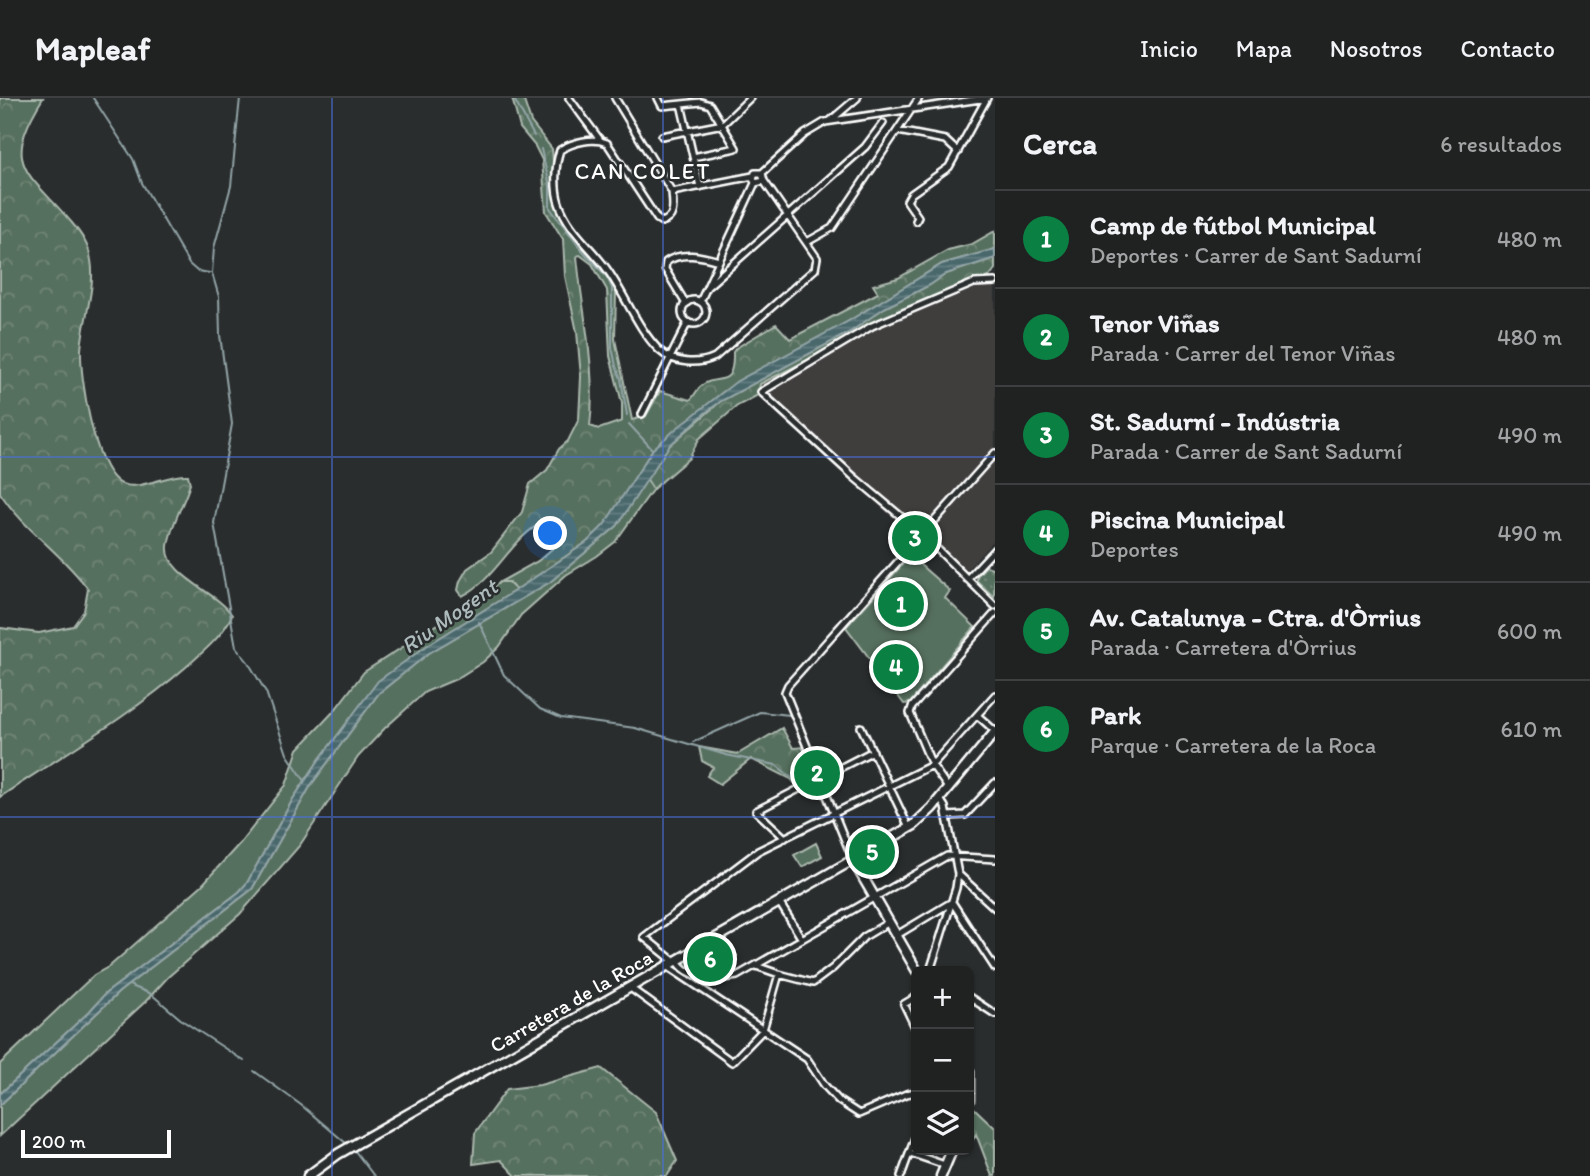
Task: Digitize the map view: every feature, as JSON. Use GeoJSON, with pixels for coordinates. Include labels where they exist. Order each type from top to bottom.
{"type":"FeatureCollection","features":[{"type":"Feature","properties":{"kind":"street"},"geometry":{"type":"LineString","coordinates":[[569,98],[600,140],[607,143],[652,211],[662,222],[668,220],[672,216],[672,192],[615,98]]}},
{"type":"Feature","properties":{"kind":"street"},"geometry":{"type":"LineString","coordinates":[[658,98],[662,106],[701,102],[710,105],[736,148],[693,157]]}},
{"type":"Feature","properties":{"kind":"street"},"geometry":{"type":"LineString","coordinates":[[662,136],[723,124],[750,98]]}},
{"type":"Feature","properties":{"kind":"street"},"geometry":{"type":"LineString","coordinates":[[672,192],[762,173],[805,134],[830,121],[857,98]]}},
{"type":"Feature","properties":{"kind":"street"},"geometry":{"type":"LineString","coordinates":[[807,242],[832,228],[919,98]]}},
{"type":"Feature","properties":{"kind":"street"},"geometry":{"type":"LineString","coordinates":[[830,121],[987,98]]}},
{"type":"Feature","properties":{"kind":"street"},"geometry":{"type":"LineString","coordinates":[[916,222],[918,218],[907,201],[911,194],[949,167],[987,98]]}},
{"type":"Feature","properties":{"kind":"street"},"geometry":{"type":"LineString","coordinates":[[681,104],[700,187]]}},
{"type":"Feature","properties":{"kind":"street"},"geometry":{"type":"LineString","coordinates":[[707,287],[869,144],[883,123]]}},
{"type":"Feature","properties":{"kind":"street"},"geometry":{"type":"LineString","coordinates":[[898,131],[945,140],[958,152]]}},
{"type":"Feature","properties":{"kind":"street"},"geometry":{"type":"LineString","coordinates":[[600,140],[567,145],[560,150],[556,163],[559,202],[579,239],[605,266],[660,351],[689,363],[704,363],[715,357],[816,269],[817,258],[764,181],[765,176],[762,173]]}},
{"type":"Feature","properties":{"kind":"street"},"geometry":{"type":"LineString","coordinates":[[700,302],[755,183],[753,176]]}},
{"type":"Feature","properties":{"kind":"street"},"geometry":{"type":"LineString","coordinates":[[755,183],[761,184],[764,181]]}},
{"type":"Feature","properties":{"kind":"street"},"geometry":{"type":"LineString","coordinates":[[686,304],[665,269],[666,262],[688,255],[719,261]]}},
{"type":"Feature","properties":{"kind":"street"},"geometry":{"type":"LineString","coordinates":[[995,282],[974,284],[872,326],[761,392],[854,477],[922,534],[995,606]]}},
{"type":"Feature","properties":{"kind":"street"},"geometry":{"type":"LineString","coordinates":[[692,301],[700,302],[705,312],[703,320],[688,323],[682,316],[686,304],[692,301]]}},
{"type":"Feature","properties":{"kind":"street"},"geometry":{"type":"LineString","coordinates":[[642,414],[688,323]]}},
{"type":"Feature","properties":{"kind":"street"},"geometry":{"type":"LineString","coordinates":[[914,966],[853,860],[836,812],[785,691],[995,453]]}},
{"type":"Feature","properties":{"kind":"street"},"geometry":{"type":"LineString","coordinates":[[967,579],[995,549]]}},
{"type":"Feature","properties":{"kind":"street"},"geometry":{"type":"LineString","coordinates":[[948,788],[932,765],[910,713],[912,707],[995,613]]}},
{"type":"Feature","properties":{"kind":"street"},"geometry":{"type":"LineString","coordinates":[[911,1093],[859,1114],[839,1101],[807,1059],[690,981],[644,937],[758,851],[932,765],[995,695]]}},
{"type":"Feature","properties":{"kind":"street"},"geometry":{"type":"LineString","coordinates":[[977,715],[995,731]]}},
{"type":"Feature","properties":{"kind":"street"},"geometry":{"type":"LineString","coordinates":[[861,727],[909,828]]}},
{"type":"Feature","properties":{"kind":"street","name":"Carretera de la Roca"},"geometry":{"type":"LineString","coordinates":[[308,1176],[338,1154],[909,828],[925,817],[995,731]]}},
{"type":"Feature","properties":{"kind":"street"},"geometry":{"type":"LineString","coordinates":[[785,838],[756,811],[873,751]]}},
{"type":"Feature","properties":{"kind":"street"},"geometry":{"type":"LineString","coordinates":[[947,816],[965,815],[995,783]]}},
{"type":"Feature","properties":{"kind":"street"},"geometry":{"type":"LineString","coordinates":[[933,966],[958,874],[947,816],[940,799]]}},
{"type":"Feature","properties":{"kind":"street"},"geometry":{"type":"LineString","coordinates":[[673,963],[694,974],[727,978],[737,976],[947,856],[995,859]]}},
{"type":"Feature","properties":{"kind":"street"},"geometry":{"type":"LineString","coordinates":[[958,874],[995,908]]}},
{"type":"Feature","properties":{"kind":"street"},"geometry":{"type":"LineString","coordinates":[[779,902],[802,939]]}},
{"type":"Feature","properties":{"kind":"street"},"geometry":{"type":"LineString","coordinates":[[897,935],[952,902]]}},
{"type":"Feature","properties":{"kind":"street"},"geometry":{"type":"LineString","coordinates":[[952,902],[995,968]]}},
{"type":"Feature","properties":{"kind":"street"},"geometry":{"type":"LineString","coordinates":[[756,966],[808,983],[820,980],[864,937],[889,922]]}},
{"type":"Feature","properties":{"kind":"street"},"geometry":{"type":"LineString","coordinates":[[690,981],[694,974]]}},
{"type":"Feature","properties":{"kind":"street"},"geometry":{"type":"LineString","coordinates":[[629,988],[732,1062],[763,1030],[779,974]]}},
{"type":"Feature","properties":{"kind":"street"},"geometry":{"type":"LineString","coordinates":[[911,1000],[904,1004],[911,1019]]}},
{"type":"Feature","properties":{"kind":"street"},"geometry":{"type":"LineString","coordinates":[[974,1000],[995,1014]]}},
{"type":"Feature","properties":{"kind":"street"},"geometry":{"type":"LineString","coordinates":[[901,1176],[911,1150]]}},
{"type":"Feature","properties":{"kind":"street"},"geometry":{"type":"LineString","coordinates":[[910,1153],[945,1165]]}},
{"type":"Feature","properties":{"kind":"street"},"geometry":{"type":"LineString","coordinates":[[941,1176],[949,1155]]}},
{"type":"Feature","properties":{"kind":"shaded area"},"geometry":{"type":"Polygon","coordinates":[[[989,277],[995,283],[995,539],[964,573],[917,529],[912,535],[758,395],[760,384],[926,300],[989,277]]]}},
{"type":"Feature","properties":{"kind":"green space"},"geometry":{"type":"Polygon","coordinates":[[[0,98],[43,98],[23,139],[25,167],[32,179],[78,231],[90,255],[92,283],[82,339],[81,363],[90,419],[102,457],[109,471],[124,485],[141,485],[188,475],[190,484],[170,538],[169,557],[183,575],[225,606],[232,615],[212,643],[164,685],[118,719],[0,797],[0,628],[39,633],[73,626],[84,611],[88,589],[0,493],[0,98]]]}},
{"type":"Feature","properties":{"kind":"green space"},"geometry":{"type":"Polygon","coordinates":[[[512,98],[523,98],[531,122],[552,149],[557,206],[581,246],[609,276],[616,291],[615,339],[632,420],[646,416],[660,391],[690,400],[707,382],[728,377],[736,348],[776,324],[790,339],[878,293],[873,285],[898,278],[948,250],[972,244],[995,231],[995,249],[942,264],[847,322],[724,391],[653,449],[604,526],[587,542],[516,590],[508,582],[500,582],[538,561],[561,541],[553,526],[543,522],[521,538],[484,580],[462,596],[458,590],[467,569],[491,552],[522,512],[530,484],[547,470],[559,449],[568,441],[579,419],[581,377],[577,332],[565,276],[563,239],[546,212],[542,160],[535,146],[520,128],[512,98]],[[580,255],[577,256],[592,383],[590,426],[599,429],[622,421],[622,403],[610,356],[607,290],[592,264],[580,255]]]}},
{"type":"Feature","properties":{"kind":"green space"},"geometry":{"type":"Polygon","coordinates":[[[995,258],[995,269],[989,277],[926,300],[760,384],[758,395],[737,406],[699,439],[689,458],[653,489],[646,478],[669,446],[721,401],[850,332],[884,308],[946,274],[995,258]]]}},
{"type":"Feature","properties":{"kind":"green space"},"geometry":{"type":"Polygon","coordinates":[[[646,478],[653,489],[615,542],[566,575],[521,615],[499,647],[483,662],[456,679],[425,692],[385,728],[358,757],[300,845],[240,914],[168,977],[146,1001],[0,1136],[0,1105],[119,992],[252,889],[311,785],[379,693],[429,653],[550,582],[617,526],[646,478]]]}},
{"type":"Feature","properties":{"kind":"green space"},"geometry":{"type":"Polygon","coordinates":[[[910,556],[950,591],[945,598],[975,627],[910,703],[904,704],[846,627],[910,556]]]}},
{"type":"Feature","properties":{"kind":"green space"},"geometry":{"type":"Polygon","coordinates":[[[986,566],[995,569],[994,597],[977,581],[977,576],[986,566]]]}},
{"type":"Feature","properties":{"kind":"green space"},"geometry":{"type":"Polygon","coordinates":[[[500,582],[508,582],[516,590],[425,647],[378,682],[293,799],[247,883],[239,892],[105,994],[0,1094],[0,1064],[94,975],[110,966],[202,885],[241,842],[286,785],[298,749],[334,711],[364,672],[440,623],[456,616],[500,582]]]}},
{"type":"Feature","properties":{"kind":"green space"},"geometry":{"type":"Polygon","coordinates":[[[782,728],[793,748],[805,747],[816,775],[797,786],[791,779],[751,759],[720,784],[707,776],[713,767],[702,761],[699,747],[738,754],[782,728]]]}},
{"type":"Feature","properties":{"kind":"green space"},"geometry":{"type":"Polygon","coordinates":[[[816,843],[822,856],[802,867],[794,855],[816,843]]]}},
{"type":"Feature","properties":{"kind":"green space"},"geometry":{"type":"Polygon","coordinates":[[[715,940],[731,946],[737,956],[734,969],[736,975],[701,973],[682,964],[715,940]]]}},
{"type":"Feature","properties":{"kind":"green space"},"geometry":{"type":"Polygon","coordinates":[[[601,1068],[656,1112],[677,1161],[667,1176],[516,1176],[501,1160],[473,1164],[475,1133],[507,1089],[540,1085],[601,1068]]]}},
{"type":"Feature","properties":{"kind":"green space"},"geometry":{"type":"Polygon","coordinates":[[[974,1108],[995,1128],[995,1176],[992,1176],[976,1134],[974,1138],[974,1108]]]}},
{"type":"Feature","properties":{"kind":"water"},"geometry":{"type":"Polygon","coordinates":[[[995,249],[995,258],[946,274],[884,308],[850,332],[721,401],[669,446],[617,526],[550,582],[429,653],[379,693],[311,785],[252,889],[119,992],[0,1105],[0,1094],[105,994],[239,892],[247,883],[293,799],[378,681],[425,647],[587,542],[604,525],[653,449],[737,381],[847,322],[942,264],[995,249]]]}},
{"type":"Feature","properties":{"kind":"water"},"geometry":{"type":"Polygon","coordinates":[[[898,652],[910,663],[894,682],[882,672],[898,652]]]}},
{"type":"Feature","properties":{"kind":"waterway"},"geometry":{"type":"LineString","coordinates":[[93,98],[133,159],[142,183],[189,264],[197,271],[210,273]]}},
{"type":"Feature","properties":{"kind":"waterway"},"geometry":{"type":"LineString","coordinates":[[240,98],[231,186],[214,248],[212,273],[219,297],[220,335],[232,424],[214,523],[236,647],[266,692],[287,754],[305,781]]}},
{"type":"Feature","properties":{"kind":"waterway"},"geometry":{"type":"LineString","coordinates":[[515,98],[534,136]]}},
{"type":"Feature","properties":{"kind":"waterway"},"geometry":{"type":"LineString","coordinates":[[541,149],[550,186],[550,208],[580,248],[607,277],[612,288],[612,347],[627,415]]}},
{"type":"Feature","properties":{"kind":"waterway"},"geometry":{"type":"LineString","coordinates":[[629,424],[652,449]]}},
{"type":"Feature","properties":{"kind":"waterway","name":"Riu Mogent"},"geometry":{"type":"LineString","coordinates":[[479,622],[504,675],[540,709],[561,718],[635,728],[726,755],[776,765],[796,781]]}},
{"type":"Feature","properties":{"kind":"waterway"},"geometry":{"type":"LineString","coordinates":[[693,742],[760,712],[790,715]]}},
{"type":"Feature","properties":{"kind":"waterway"},"geometry":{"type":"LineString","coordinates":[[129,985],[151,994],[183,1021],[244,1061]]}},
{"type":"Feature","properties":{"kind":"waterway"},"geometry":{"type":"LineString","coordinates":[[254,1071],[301,1105],[347,1144]]}},
{"type":"Feature","properties":{"kind":"waterway"},"geometry":{"type":"LineString","coordinates":[[355,1151],[374,1176]]}},
{"type":"Feature","properties":{"kind":"place","name":"St. Sadurní - Indústria"},"geometry":{"type":"Point","coordinates":[915,538]}},
{"type":"Feature","properties":{"kind":"place","name":"Camp de fútbol Municipal"},"geometry":{"type":"Point","coordinates":[901,604]}},
{"type":"Feature","properties":{"kind":"place","name":"Piscina Municipal"},"geometry":{"type":"Point","coordinates":[896,667]}},
{"type":"Feature","properties":{"kind":"place","name":"Tenor Viñas"},"geometry":{"type":"Point","coordinates":[817,773]}},
{"type":"Feature","properties":{"kind":"place","name":"Av. Catalunya - Ctra. d'Òrrius"},"geometry":{"type":"Point","coordinates":[872,852]}},
{"type":"Feature","properties":{"kind":"place","name":"Park"},"geometry":{"type":"Point","coordinates":[710,959]}},
{"type":"Feature","properties":{"kind":"district","name":"CAN COLET"},"geometry":{"type":"Point","coordinates":[643,171]}}]}
